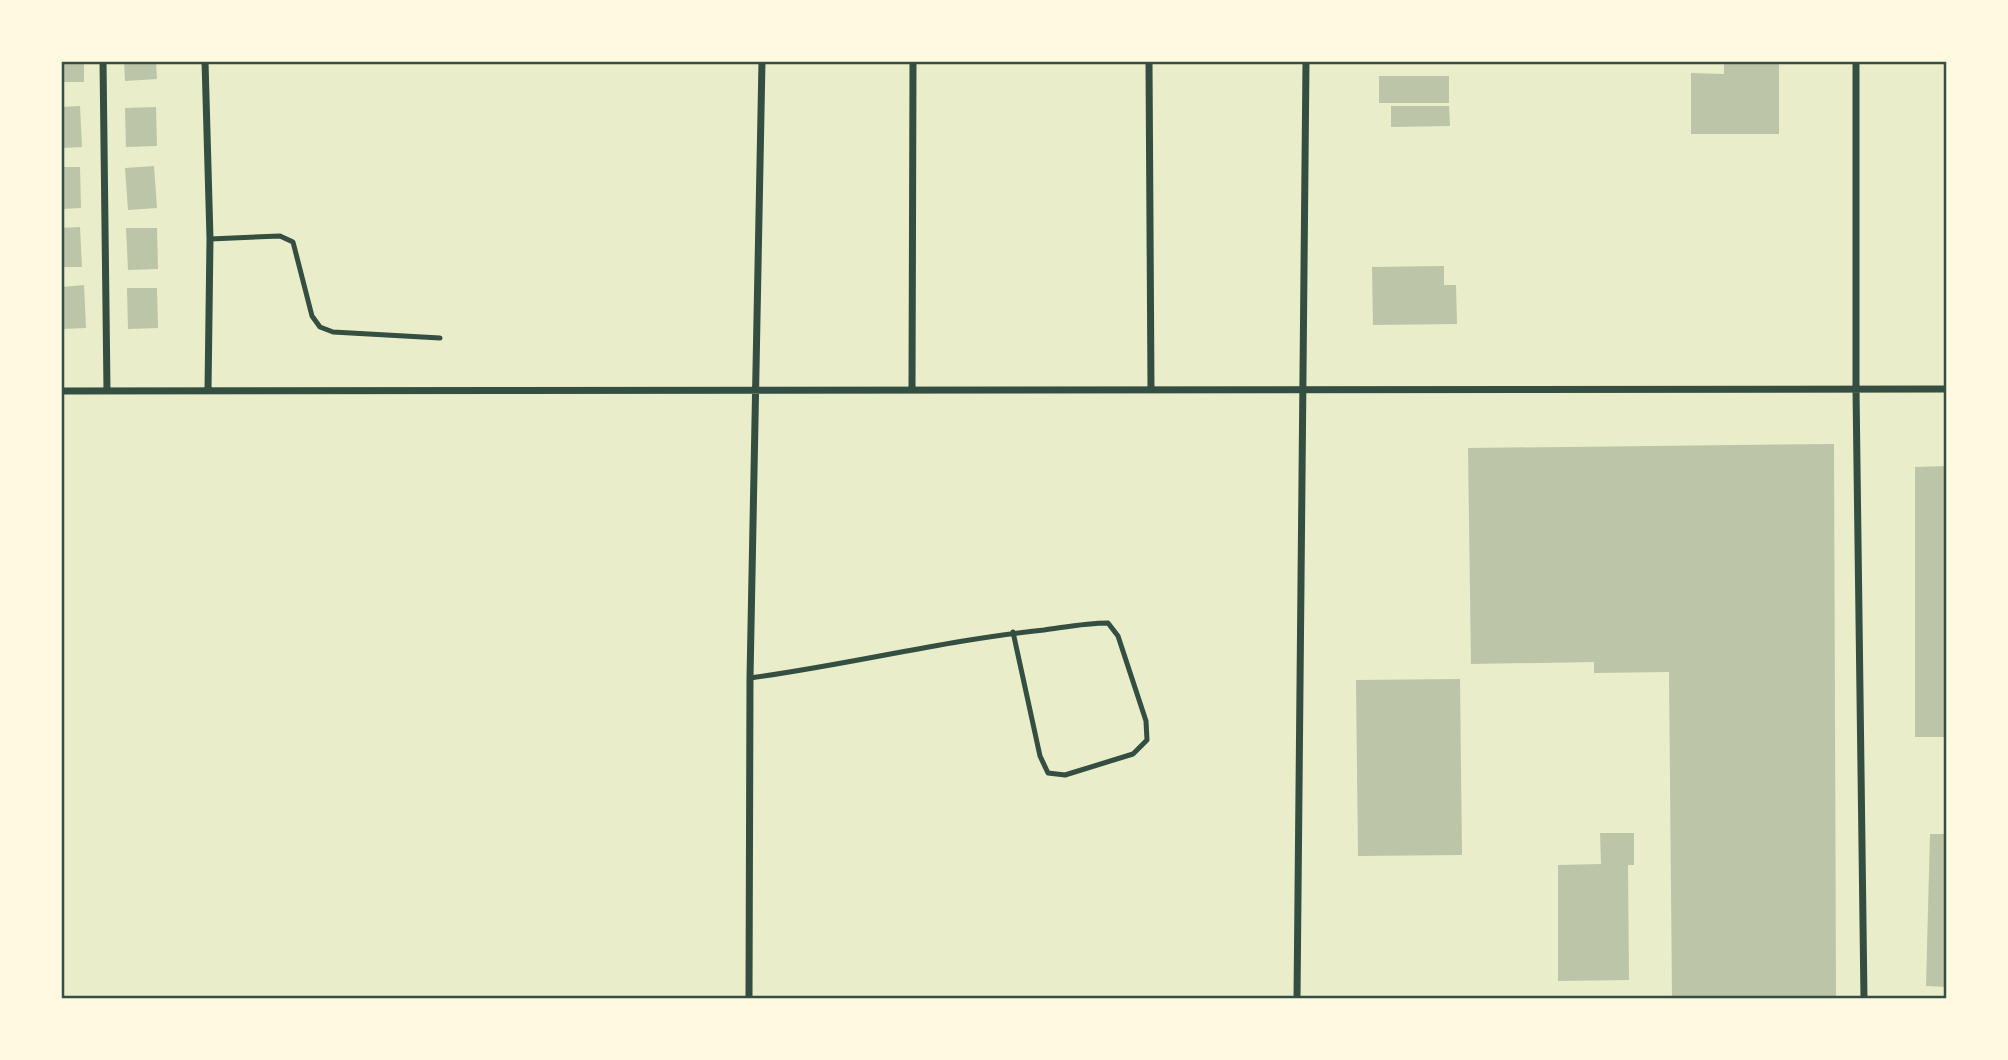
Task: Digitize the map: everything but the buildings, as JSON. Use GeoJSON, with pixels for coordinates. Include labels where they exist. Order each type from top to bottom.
{"type":"FeatureCollection","features":[{"type":"Feature","properties":{"kind":"street"},"geometry":{"type":"LineString","coordinates":[[103,61],[107,391]]}},
{"type":"Feature","properties":{"kind":"street"},"geometry":{"type":"LineString","coordinates":[[205,61],[210,239],[208,391]]}},
{"type":"Feature","properties":{"kind":"street"},"geometry":{"type":"LineString","coordinates":[[749,999],[750,678],[762,61]]}},
{"type":"Feature","properties":{"kind":"street"},"geometry":{"type":"LineString","coordinates":[[912,390],[913,61]]}},
{"type":"Feature","properties":{"kind":"street"},"geometry":{"type":"LineString","coordinates":[[1149,61],[1151,390]]}},
{"type":"Feature","properties":{"kind":"street"},"geometry":{"type":"LineString","coordinates":[[1297,999],[1306,61]]}},
{"type":"Feature","properties":{"kind":"street"},"geometry":{"type":"LineString","coordinates":[[1856,61],[1856,389],[1864,999]]}},
{"type":"Feature","properties":{"kind":"street"},"geometry":{"type":"LineString","coordinates":[[61,391],[1947,389]]}},
{"type":"Feature","properties":{"kind":"lane"},"geometry":{"type":"LineString","coordinates":[[210,239],[280,236],[293,242],[312,316],[320,327],[333,332],[440,338]]}},
{"type":"Feature","properties":{"kind":"lane"},"geometry":{"type":"LineString","coordinates":[[750,678],[1013,632],[1108,623],[1118,636],[1146,721],[1147,740],[1133,754],[1065,775],[1048,773],[1040,756],[1013,632]]}}]}
